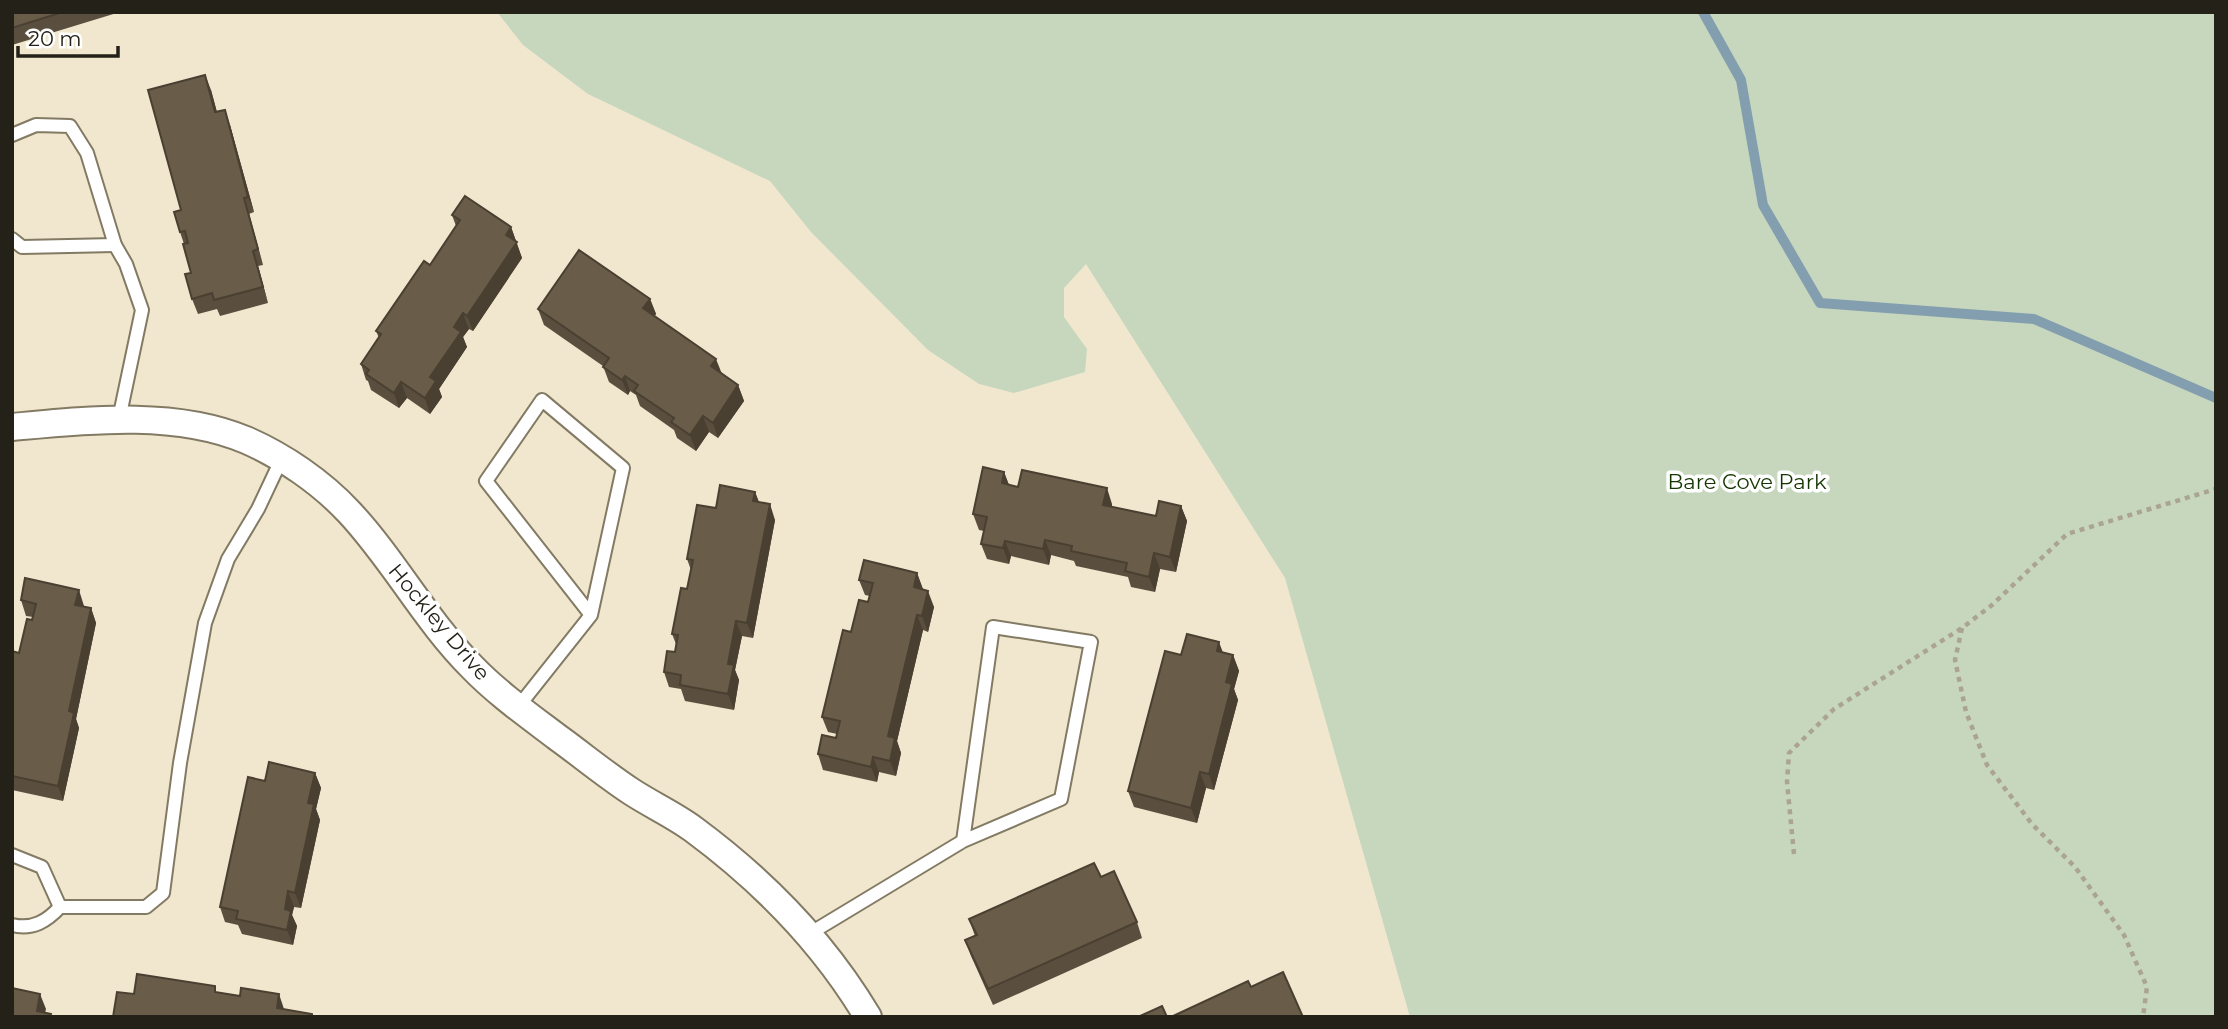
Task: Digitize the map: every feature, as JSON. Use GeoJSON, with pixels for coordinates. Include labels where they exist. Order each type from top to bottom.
{"type":"FeatureCollection","features":[{"type":"Feature","properties":{"kind":"street","name":"Hockley Drive"},"geometry":{"type":"LineString","coordinates":[[12,427],[119,419],[194,425],[244,439],[282,458],[349,511],[430,618],[471,667],[518,708],[631,791],[692,828],[753,877],[809,934],[850,987],[868,1017]]}},
{"type":"Feature","properties":{"kind":"lane"},"geometry":{"type":"LineString","coordinates":[[12,135],[36,125],[71,126],[87,153],[115,246],[126,264],[142,310],[119,419]]}},
{"type":"Feature","properties":{"kind":"lane"},"geometry":{"type":"LineString","coordinates":[[12,239],[22,247],[115,246]]}},
{"type":"Feature","properties":{"kind":"lane"},"geometry":{"type":"LineString","coordinates":[[518,708],[591,615],[623,468],[542,400],[486,481],[591,615]]}},
{"type":"Feature","properties":{"kind":"lane"},"geometry":{"type":"LineString","coordinates":[[12,925],[19,927],[46,922],[60,907],[146,907],[163,893],[180,764],[205,623],[228,559],[258,509],[282,458]]}},
{"type":"Feature","properties":{"kind":"lane"},"geometry":{"type":"LineString","coordinates":[[809,934],[963,841],[1062,799],[1091,642],[993,627],[963,841]]}},
{"type":"Feature","properties":{"kind":"lane"},"geometry":{"type":"LineString","coordinates":[[12,855],[42,867],[60,907]]}},
{"type":"Feature","properties":{"kind":"path"},"geometry":{"type":"LineString","coordinates":[[1794,854],[1787,782],[1789,753],[1834,709],[1962,628],[1992,605],[2067,534],[2216,489]]}},
{"type":"Feature","properties":{"kind":"path"},"geometry":{"type":"LineString","coordinates":[[1962,628],[1955,660],[1966,712],[1987,765],[2032,824],[2075,867],[2124,934],[2147,987],[2143,1017]]}},
{"type":"Feature","properties":{"kind":"green space","name":"Bare Cove Park"},"geometry":{"type":"Polygon","coordinates":[[[497,12],[2216,12],[2216,1017],[1410,1017],[1285,578],[1086,264],[1064,288],[1064,317],[1087,349],[1085,372],[1014,393],[979,384],[928,350],[811,232],[770,181],[588,94],[523,45],[497,12]]]}},
{"type":"Feature","properties":{"kind":"building"},"geometry":{"type":"Polygon","coordinates":[[[12,12],[63,12],[12,28],[12,12]]]}},
{"type":"Feature","properties":{"kind":"building"},"geometry":{"type":"Polygon","coordinates":[[[205,75],[215,112],[225,110],[248,197],[244,198],[258,249],[253,251],[263,287],[214,300],[212,293],[192,299],[185,274],[191,273],[183,244],[188,243],[185,231],[180,232],[174,212],[181,210],[148,90],[205,75]]]}},
{"type":"Feature","properties":{"kind":"building"},"geometry":{"type":"Polygon","coordinates":[[[465,196],[511,227],[506,235],[517,242],[467,316],[463,313],[454,327],[461,332],[430,377],[436,381],[425,398],[401,382],[394,393],[366,374],[369,370],[361,364],[381,334],[376,331],[424,261],[430,265],[460,220],[452,215],[465,196]]]}},
{"type":"Feature","properties":{"kind":"building"},"geometry":{"type":"Polygon","coordinates":[[[579,250],[650,299],[643,308],[716,359],[711,366],[738,385],[713,423],[703,416],[690,435],[671,422],[674,418],[634,391],[638,385],[625,376],[622,380],[603,367],[609,358],[538,309],[579,250]]]}},
{"type":"Feature","properties":{"kind":"building"},"geometry":{"type":"Polygon","coordinates":[[[983,467],[1004,472],[1002,483],[1018,487],[1022,470],[1107,488],[1103,505],[1156,516],[1159,501],[1181,506],[1170,557],[1154,553],[1149,577],[1125,571],[1127,563],[1071,551],[1072,546],[1045,540],[1043,549],[1005,541],[1003,548],[981,544],[987,517],[973,514],[983,467]]]}},
{"type":"Feature","properties":{"kind":"building"},"geometry":{"type":"Polygon","coordinates":[[[720,485],[755,492],[753,501],[770,504],[747,623],[736,621],[728,664],[734,665],[728,694],[680,685],[681,675],[664,672],[667,651],[675,652],[678,635],[672,634],[681,588],[687,589],[693,560],[687,559],[697,505],[716,508],[720,485]]]}},
{"type":"Feature","properties":{"kind":"building"},"geometry":{"type":"Polygon","coordinates":[[[864,560],[917,573],[914,587],[928,591],[922,616],[917,615],[888,736],[895,738],[890,761],[873,757],[871,767],[818,754],[822,735],[836,738],[840,721],[822,717],[843,630],[851,632],[859,600],[868,602],[873,583],[859,580],[864,560]]]}},
{"type":"Feature","properties":{"kind":"building"},"geometry":{"type":"Polygon","coordinates":[[[25,578],[79,590],[75,605],[91,608],[69,711],[74,713],[58,786],[12,776],[12,651],[19,653],[27,619],[32,620],[36,604],[21,600],[25,578]]]}},
{"type":"Feature","properties":{"kind":"building"},"geometry":{"type":"Polygon","coordinates":[[[1187,634],[1219,642],[1217,651],[1233,655],[1226,682],[1232,684],[1209,774],[1200,772],[1191,808],[1128,791],[1165,651],[1181,655],[1187,634]]]}},
{"type":"Feature","properties":{"kind":"building"},"geometry":{"type":"Polygon","coordinates":[[[269,762],[315,773],[308,803],[314,804],[295,893],[288,891],[285,909],[291,911],[287,930],[236,919],[238,911],[220,907],[248,777],[265,781],[269,762]]]}},
{"type":"Feature","properties":{"kind":"building"},"geometry":{"type":"Polygon","coordinates":[[[1094,863],[1101,877],[1114,871],[1137,922],[988,989],[965,940],[977,935],[969,919],[1094,863]]]}},
{"type":"Feature","properties":{"kind":"building"},"geometry":{"type":"Polygon","coordinates":[[[1283,972],[1303,1017],[1171,1017],[1248,981],[1251,987],[1283,972]]]}},
{"type":"Feature","properties":{"kind":"building"},"geometry":{"type":"Polygon","coordinates":[[[137,974],[215,986],[215,992],[240,996],[241,988],[279,994],[277,1008],[312,1014],[312,1017],[113,1017],[117,992],[134,994],[137,974]]]}},
{"type":"Feature","properties":{"kind":"building"},"geometry":{"type":"Polygon","coordinates":[[[12,988],[40,994],[37,1011],[51,1014],[50,1017],[12,1017],[12,988]]]}},
{"type":"Feature","properties":{"kind":"building"},"geometry":{"type":"Polygon","coordinates":[[[1162,1006],[1167,1017],[1138,1017],[1162,1006]]]}},
{"type":"Feature","properties":{"kind":"waterway"},"geometry":{"type":"LineString","coordinates":[[1703,12],[1741,80],[1763,205],[1820,303],[2034,319],[2216,398]]}}]}
